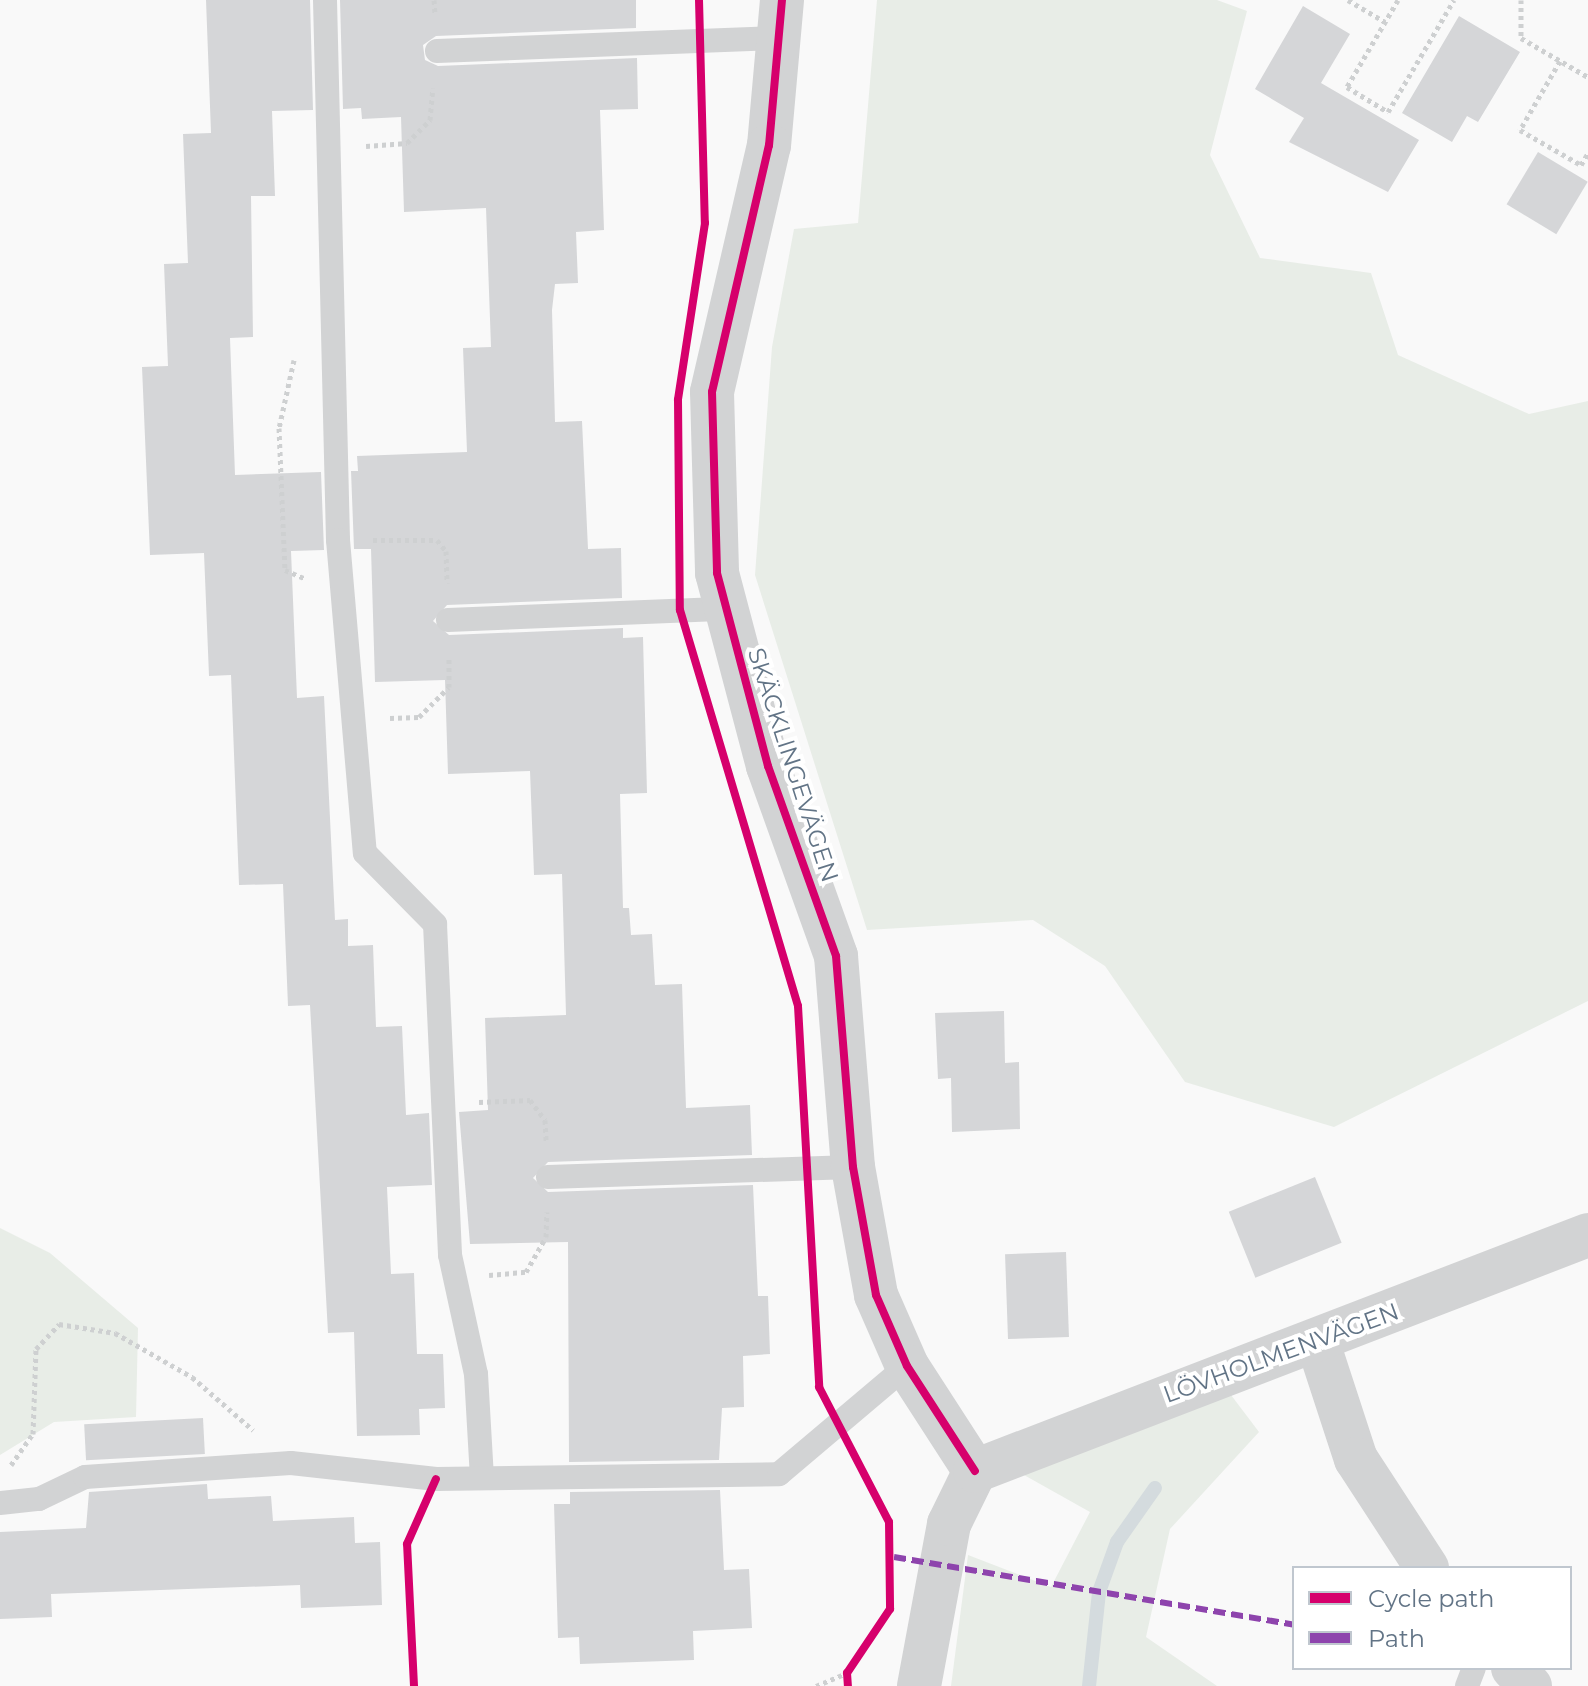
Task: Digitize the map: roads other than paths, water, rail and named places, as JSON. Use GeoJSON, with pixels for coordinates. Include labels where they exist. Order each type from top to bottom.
{"type":"FeatureCollection","features":[{"type":"Feature","properties":{"kind":"street","name":"SKÄCKLINGEVÄGEN"},"geometry":{"type":"LineString","coordinates":[[781,19],[769,145],[712,392],[710,505],[726,609],[768,766],[836,956],[853,1167],[876,1295],[907,1366],[975,1471]]}},
{"type":"Feature","properties":{"kind":"street","name":"LÖVHOLMENVÄGEN"},"geometry":{"type":"LineString","coordinates":[[975,1471],[1318,1343],[1588,1235]]}},
{"type":"Feature","properties":{"kind":"street"},"geometry":{"type":"LineString","coordinates":[[1318,1343],[1356,1459],[1426,1566]]}},
{"type":"Feature","properties":{"kind":"street"},"geometry":{"type":"LineString","coordinates":[[919,1686],[949,1524],[975,1471]]}},
{"type":"Feature","properties":{"kind":"street"},"geometry":{"type":"LineString","coordinates":[[1515,1670],[1530,1686]]}},
{"type":"Feature","properties":{"kind":"lane"},"geometry":{"type":"LineString","coordinates":[[325,0],[340,593],[365,853],[435,924],[450,1255],[476,1374],[482,1477]]}},
{"type":"Feature","properties":{"kind":"lane"},"geometry":{"type":"LineString","coordinates":[[437,51],[781,19]]}},
{"type":"Feature","properties":{"kind":"lane"},"geometry":{"type":"LineString","coordinates":[[448,620],[726,609]]}},
{"type":"Feature","properties":{"kind":"lane"},"geometry":{"type":"LineString","coordinates":[[548,1177],[853,1167]]}},
{"type":"Feature","properties":{"kind":"lane"},"geometry":{"type":"LineString","coordinates":[[0,1503],[39,1499],[85,1477],[291,1463],[482,1477],[779,1474],[907,1366]]}},
{"type":"Feature","properties":{"kind":"waterway"},"geometry":{"type":"LineString","coordinates":[[1089,1686],[1099,1592],[1117,1542],[1155,1488]]}}]}
